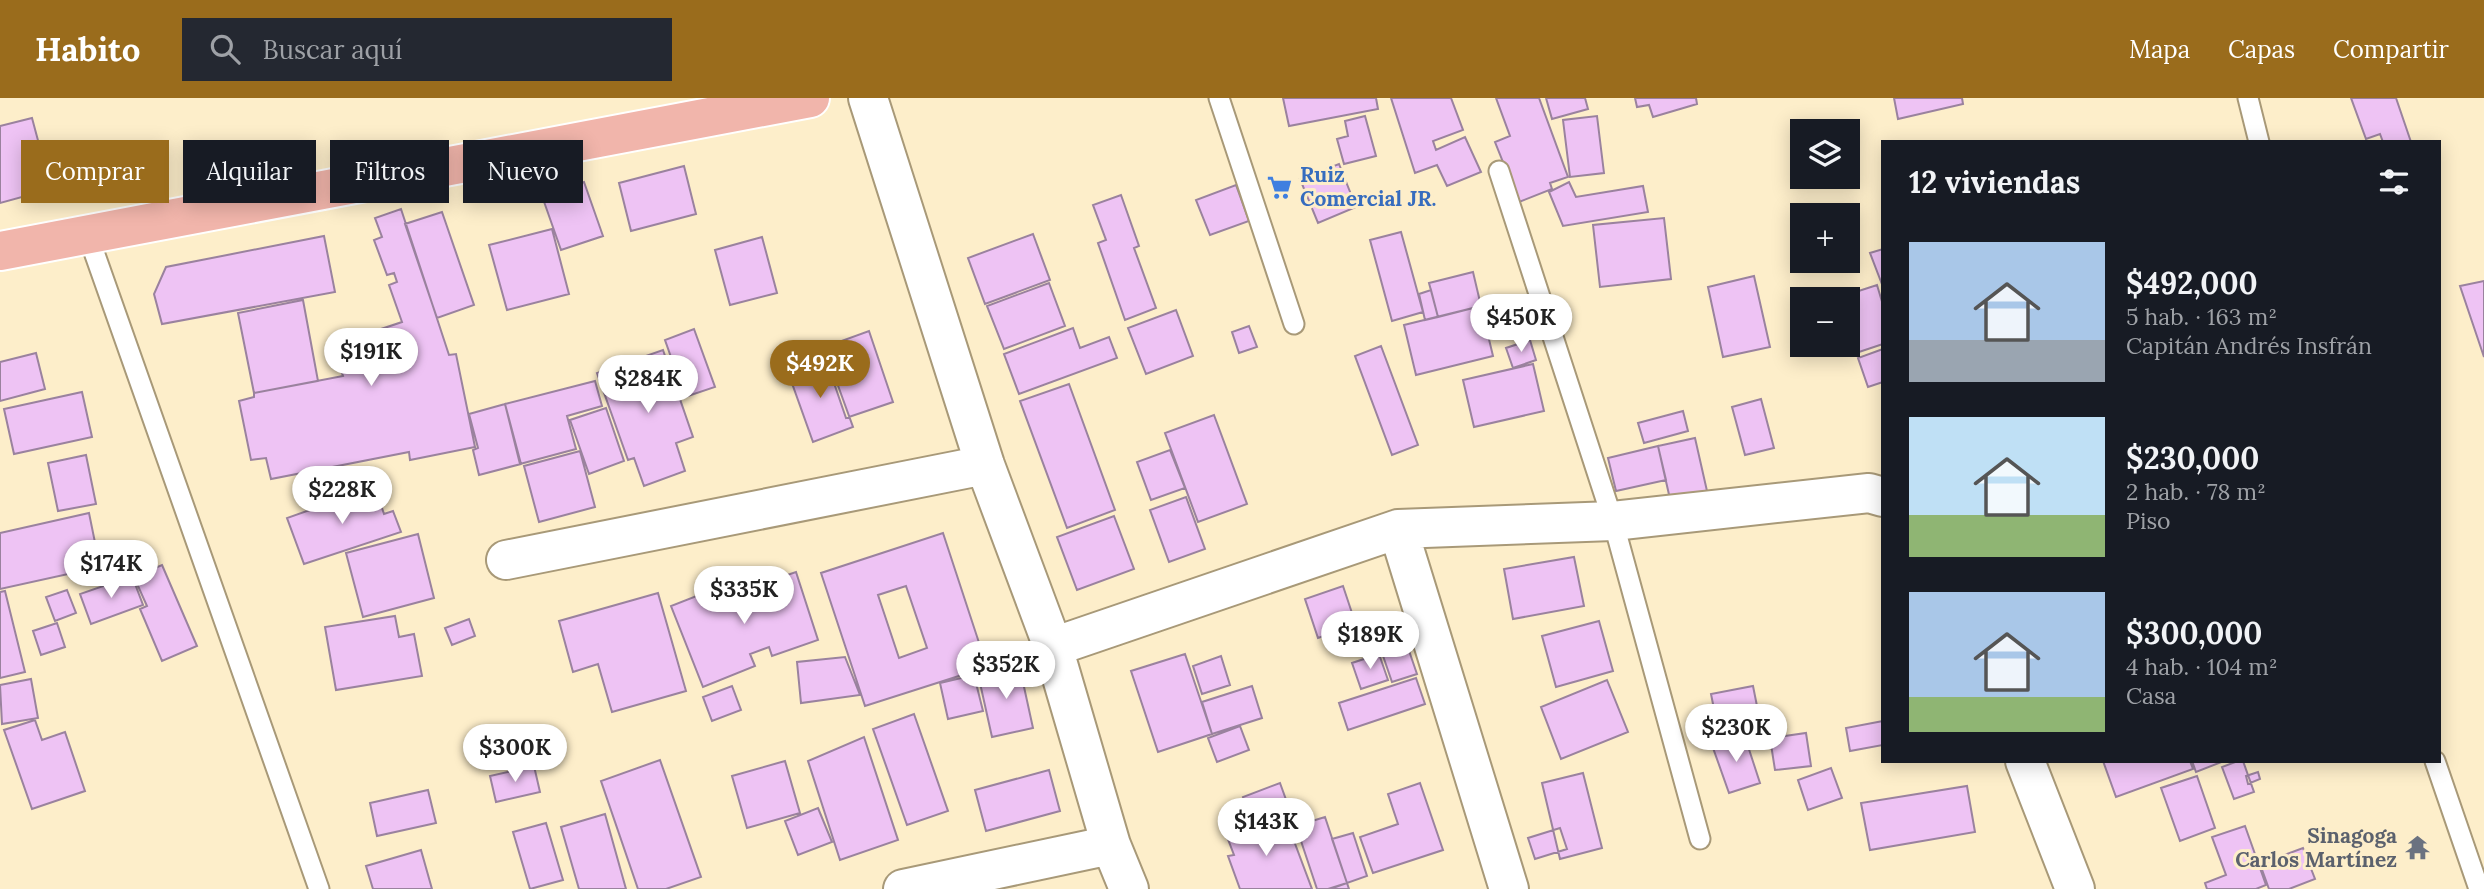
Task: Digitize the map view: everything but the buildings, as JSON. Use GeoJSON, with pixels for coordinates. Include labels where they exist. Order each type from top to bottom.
{"type":"FeatureCollection","features":[{"type":"Feature","properties":{"kind":"main road"},"geometry":{"type":"LineString","coordinates":[[0,251],[810,98]]}},
{"type":"Feature","properties":{"kind":"street"},"geometry":{"type":"LineString","coordinates":[[868,98],[985,465],[1053,647],[1111,845],[1129,889]]}},
{"type":"Feature","properties":{"kind":"street"},"geometry":{"type":"LineString","coordinates":[[506,560],[985,465]]}},
{"type":"Feature","properties":{"kind":"street"},"geometry":{"type":"LineString","coordinates":[[1053,647],[1398,529],[1613,521],[1869,492],[1881,496]]}},
{"type":"Feature","properties":{"kind":"street"},"geometry":{"type":"LineString","coordinates":[[1398,529],[1510,889]]}},
{"type":"Feature","properties":{"kind":"street"},"geometry":{"type":"LineString","coordinates":[[2026,763],[2075,889]]}},
{"type":"Feature","properties":{"kind":"street"},"geometry":{"type":"LineString","coordinates":[[903,889],[1111,845]]}},
{"type":"Feature","properties":{"kind":"lane"},"geometry":{"type":"LineString","coordinates":[[1219,98],[1294,324]]}},
{"type":"Feature","properties":{"kind":"lane"},"geometry":{"type":"LineString","coordinates":[[2248,98],[2258,140]]}},
{"type":"Feature","properties":{"kind":"lane"},"geometry":{"type":"LineString","coordinates":[[1499,171],[1613,521],[1700,839]]}},
{"type":"Feature","properties":{"kind":"lane"},"geometry":{"type":"LineString","coordinates":[[88,235],[319,889]]}},
{"type":"Feature","properties":{"kind":"lane"},"geometry":{"type":"LineString","coordinates":[[2436,763],[2479,889]]}},
{"type":"Feature","properties":{"kind":"place","name":"Ruiz Comercial JR."},"geometry":{"type":"Point","coordinates":[1280,187]}},
{"type":"Feature","properties":{"kind":"place","name":"Sinagoga Carlos Martínez"},"geometry":{"type":"Point","coordinates":[2417,848]}}]}
